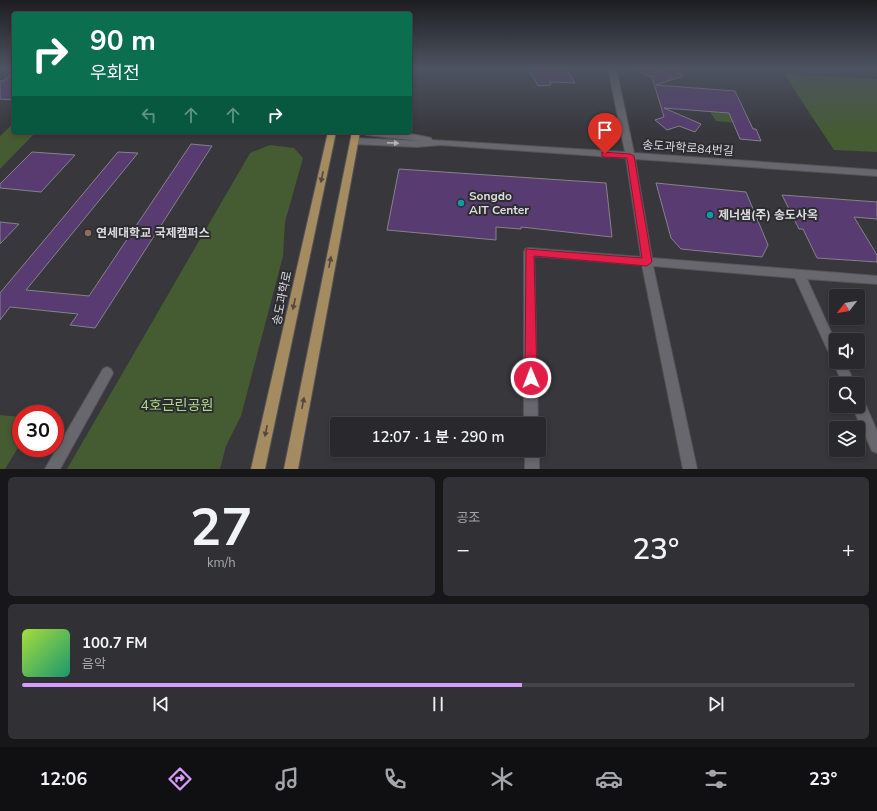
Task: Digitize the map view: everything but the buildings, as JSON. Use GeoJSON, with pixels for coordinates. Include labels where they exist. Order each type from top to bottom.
{"type":"FeatureCollection","features":[{"type":"Feature","properties":{"kind":"main road","name":"송도과학로"},"geometry":{"type":"LineString","coordinates":[[258,469],[332,134]]}},
{"type":"Feature","properties":{"kind":"main road"},"geometry":{"type":"LineString","coordinates":[[291,469],[355,137]]}},
{"type":"Feature","properties":{"kind":"street"},"geometry":{"type":"LineString","coordinates":[[616,90],[630,156],[647,262],[690,469]]}},
{"type":"Feature","properties":{"kind":"street"},"geometry":{"type":"LineString","coordinates":[[389,134],[412,136],[440,142]]}},
{"type":"Feature","properties":{"kind":"street","name":"송도과학로84번길"},"geometry":{"type":"LineString","coordinates":[[355,137],[417,144],[440,142],[877,173]]}},
{"type":"Feature","properties":{"kind":"street"},"geometry":{"type":"LineString","coordinates":[[531,417],[529,252],[877,280]]}},
{"type":"Feature","properties":{"kind":"street"},"geometry":{"type":"LineString","coordinates":[[799,274],[829,340]]}},
{"type":"Feature","properties":{"kind":"street"},"geometry":{"type":"LineString","coordinates":[[52,469],[108,373]]}},
{"type":"Feature","properties":{"kind":"street"},"geometry":{"type":"LineString","coordinates":[[862,413],[877,446]]}},
{"type":"Feature","properties":{"kind":"street"},"geometry":{"type":"LineString","coordinates":[[532,457],[532,469]]}},
{"type":"Feature","properties":{"kind":"green space"},"geometry":{"type":"Polygon","coordinates":[[[794,90],[877,90],[877,152],[834,150],[794,90]]]}},
{"type":"Feature","properties":{"kind":"green space"},"geometry":{"type":"Polygon","coordinates":[[[723,91],[738,123],[716,121],[707,107],[723,91]]]}},
{"type":"Feature","properties":{"kind":"green space"},"geometry":{"type":"Polygon","coordinates":[[[12,125],[12,134],[34,134],[0,169],[0,136],[12,125]]]}},
{"type":"Feature","properties":{"kind":"green space","name":"4호근린공원"},"geometry":{"type":"Polygon","coordinates":[[[270,145],[294,148],[303,158],[285,222],[283,256],[241,416],[226,446],[220,469],[67,469],[250,153],[270,145]]]}},
{"type":"Feature","properties":{"kind":"green space"},"geometry":{"type":"Polygon","coordinates":[[[0,415],[12,416],[12,457],[5,469],[0,469],[0,415]]]}},
{"type":"Feature","properties":{"kind":"place","name":"Songdo AIT Center"},"geometry":{"type":"Point","coordinates":[461,203]}},
{"type":"Feature","properties":{"kind":"place","name":"제너샘(주) 송도사옥"},"geometry":{"type":"Point","coordinates":[710,215]}},
{"type":"Feature","properties":{"kind":"place","name":"연세대학교 국제캠퍼스"},"geometry":{"type":"Point","coordinates":[88,233]}},
{"type":"Feature","properties":{"kind":"route"},"geometry":{"type":"LineString","coordinates":[[531,378],[529,252],[647,262],[630,156],[605,154]]}}]}
